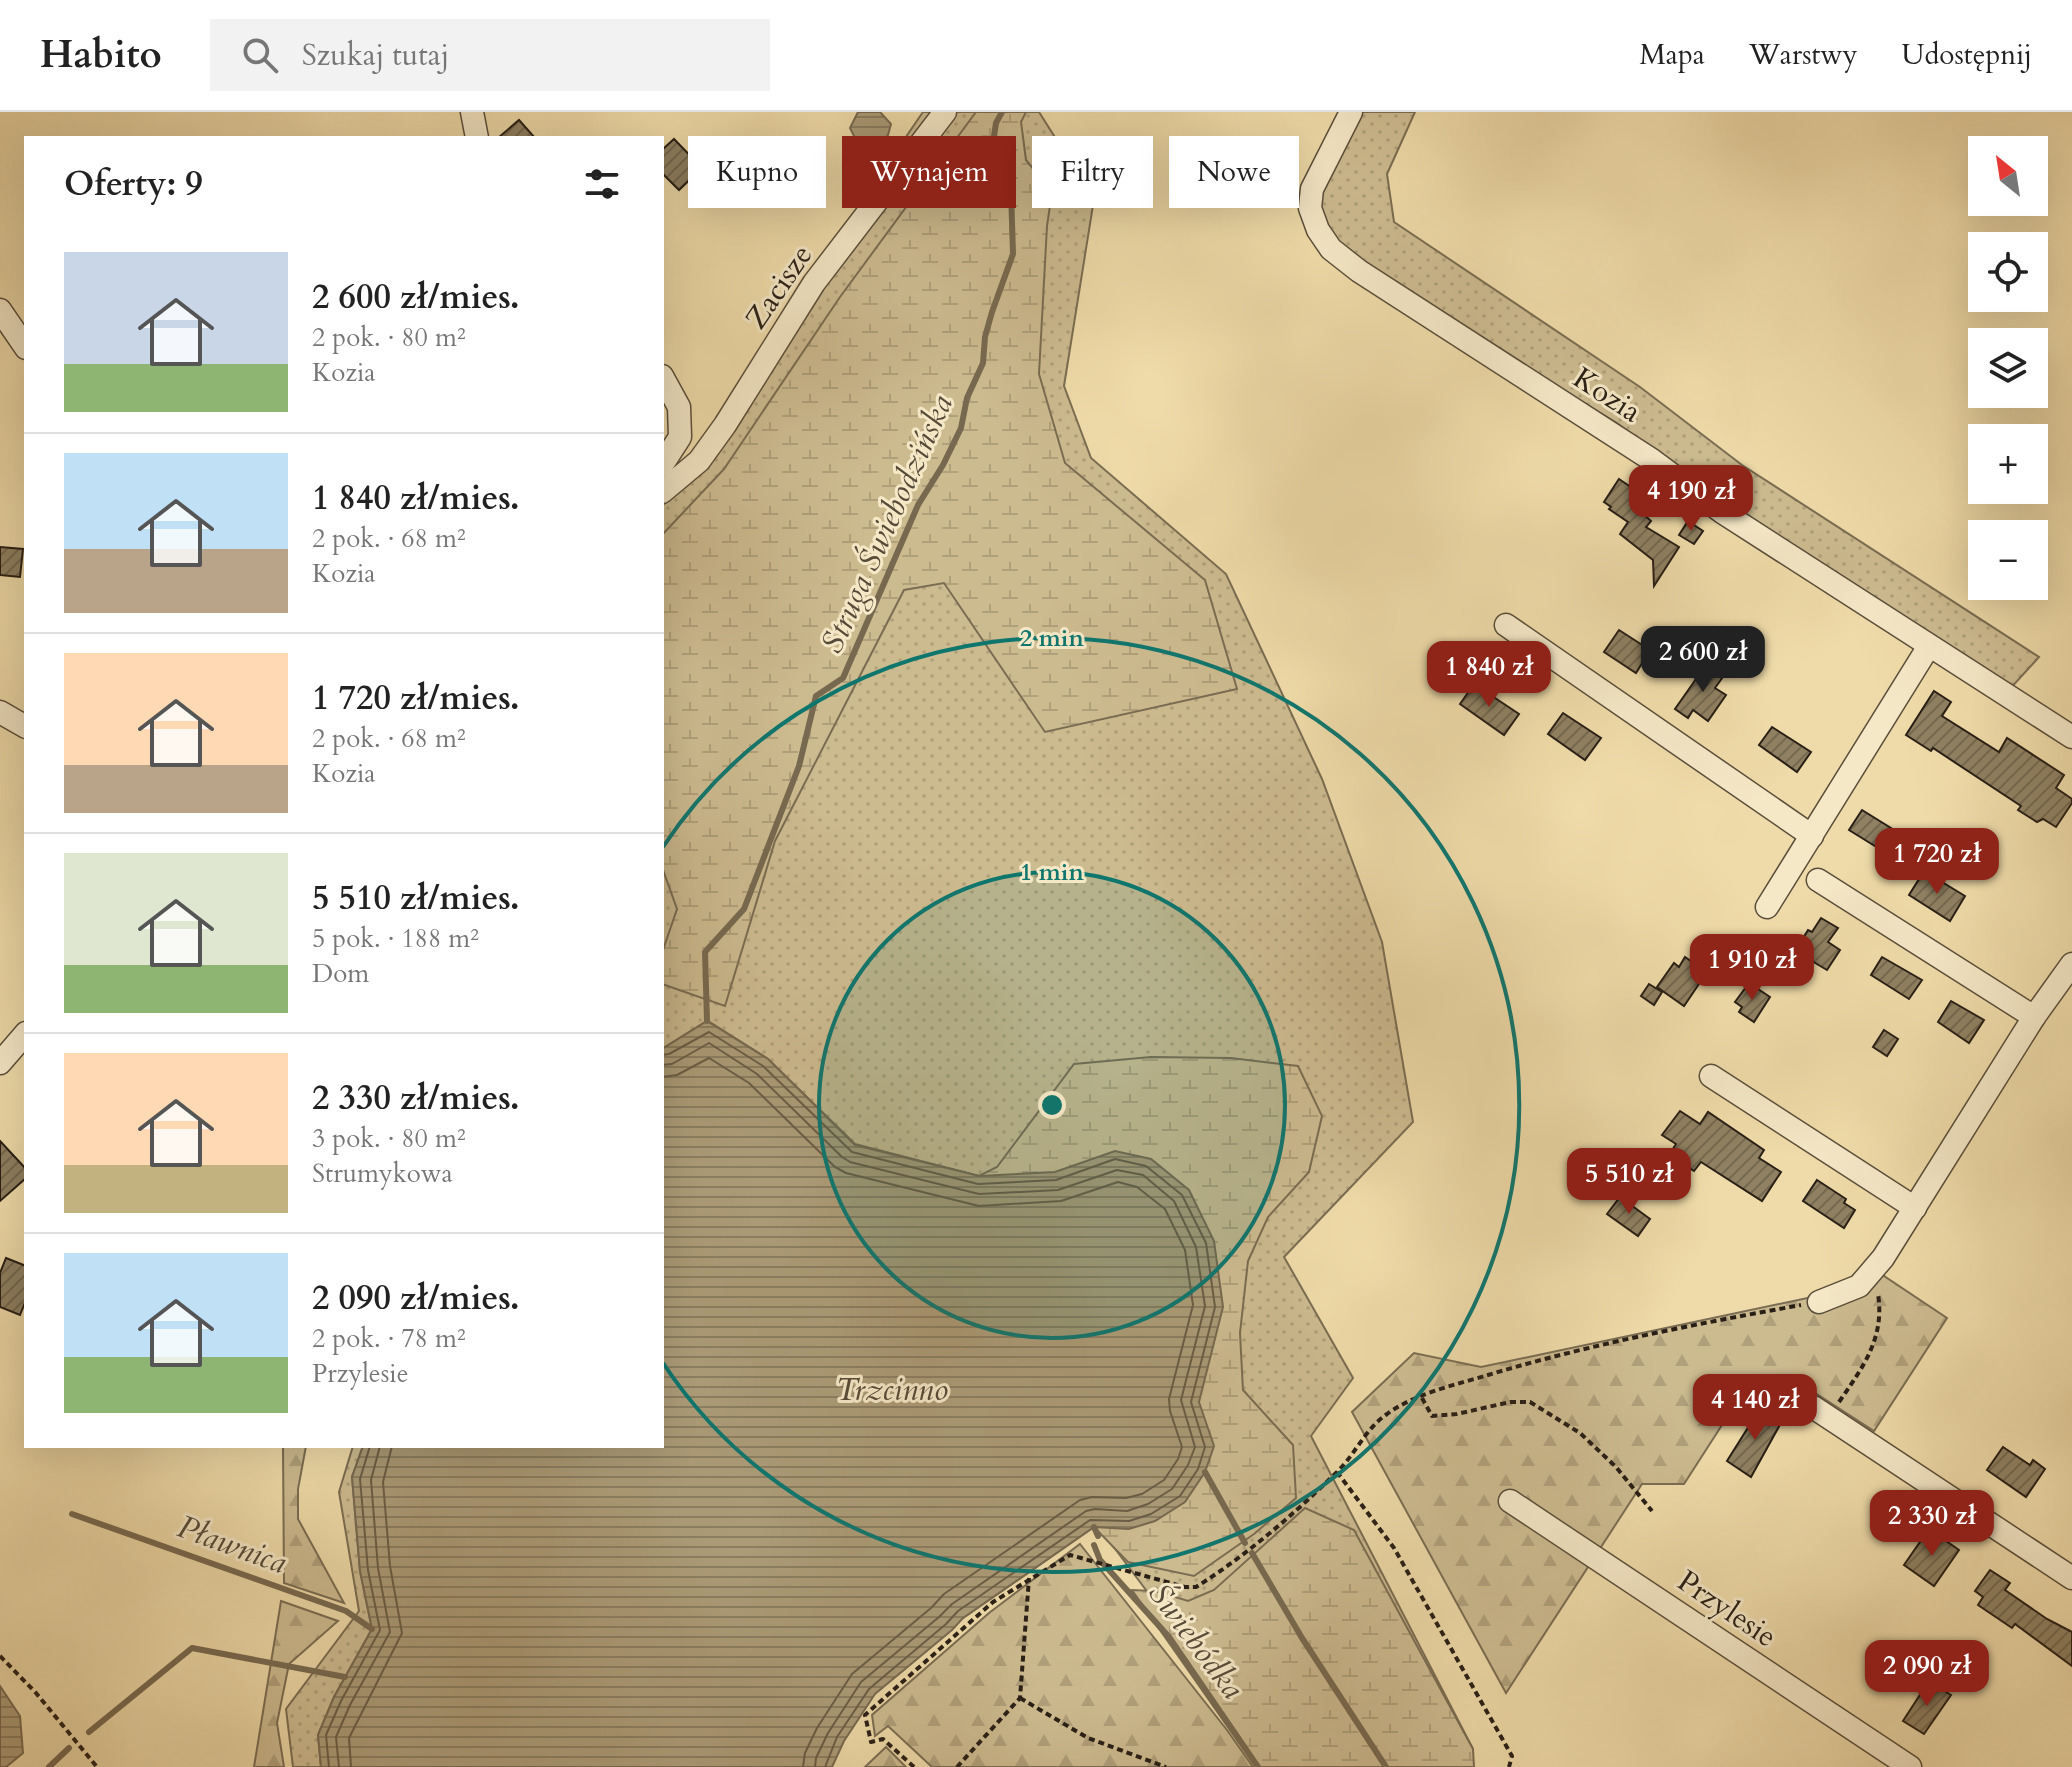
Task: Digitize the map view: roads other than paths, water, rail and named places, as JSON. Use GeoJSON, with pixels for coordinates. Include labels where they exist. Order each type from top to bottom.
{"type":"FeatureCollection","features":[{"type":"Feature","properties":{"kind":"street"},"geometry":{"type":"LineString","coordinates":[[472,112],[477,136]]}},
{"type":"Feature","properties":{"kind":"street","name":"Zacisze"},"geometry":{"type":"LineString","coordinates":[[664,490],[699,461],[814,283],[945,112]]}},
{"type":"Feature","properties":{"kind":"street","name":"Kozia"},"geometry":{"type":"LineString","coordinates":[[1351,112],[1324,164],[1311,199],[1310,208],[1318,230],[1331,249],[1359,271],[1652,460],[1722,512],[2072,737]]}},
{"type":"Feature","properties":{"kind":"street"},"geometry":{"type":"LineString","coordinates":[[0,310],[24,345]]}},
{"type":"Feature","properties":{"kind":"street"},"geometry":{"type":"LineString","coordinates":[[664,380],[679,407],[680,437],[664,462]]}},
{"type":"Feature","properties":{"kind":"street"},"geometry":{"type":"LineString","coordinates":[[1506,625],[1812,836]]}},
{"type":"Feature","properties":{"kind":"street"},"geometry":{"type":"LineString","coordinates":[[1767,907],[1929,646]]}},
{"type":"Feature","properties":{"kind":"street"},"geometry":{"type":"LineString","coordinates":[[0,712],[24,726]]}},
{"type":"Feature","properties":{"kind":"street"},"geometry":{"type":"LineString","coordinates":[[1818,880],[2034,1017]]}},
{"type":"Feature","properties":{"kind":"street"},"geometry":{"type":"LineString","coordinates":[[1819,1302],[1859,1286],[1878,1264],[2034,1017],[2072,964]]}},
{"type":"Feature","properties":{"kind":"street"},"geometry":{"type":"LineString","coordinates":[[0,1063],[24,1035]]}},
{"type":"Feature","properties":{"kind":"street"},"geometry":{"type":"LineString","coordinates":[[1711,1076],[1915,1208]]}},
{"type":"Feature","properties":{"kind":"street"},"geometry":{"type":"LineString","coordinates":[[1821,1412],[2072,1578]]}},
{"type":"Feature","properties":{"kind":"street","name":"Przylesie"},"geometry":{"type":"LineString","coordinates":[[1510,1501],[1910,1767]]}},
{"type":"Feature","properties":{"kind":"water"},"geometry":{"type":"Polygon","coordinates":[[[858,112],[880,112],[891,124],[887,136],[854,136],[850,128],[858,112]]]}},
{"type":"Feature","properties":{"kind":"water","name":"Trzcinno"},"geometry":{"type":"Polygon","coordinates":[[[707,1021],[768,1059],[855,1145],[979,1176],[1055,1172],[1115,1151],[1151,1159],[1189,1190],[1214,1241],[1223,1307],[1199,1402],[1214,1446],[1205,1472],[1185,1502],[1155,1521],[1129,1529],[1094,1527],[963,1618],[875,1694],[844,1741],[832,1767],[321,1767],[318,1735],[334,1697],[372,1629],[360,1571],[352,1477],[362,1448],[664,1448],[664,1048],[707,1021]]]}},
{"type":"Feature","properties":{"kind":"water"},"geometry":{"type":"Polygon","coordinates":[[[0,1686],[20,1716],[23,1753],[6,1767],[0,1767],[0,1686]]]}},
{"type":"Feature","properties":{"kind":"waterway","name":"Struga Świebodzińska"},"geometry":{"type":"LineString","coordinates":[[707,1021],[705,952],[744,909],[799,766],[816,696],[843,678],[918,505],[961,428],[967,398],[983,363],[985,337],[1013,254],[1011,190],[993,143],[996,123],[1002,112]]}},
{"type":"Feature","properties":{"kind":"waterway"},"geometry":{"type":"LineString","coordinates":[[1205,1472],[1245,1543]]}},
{"type":"Feature","properties":{"kind":"waterway","name":"Pławnica"},"geometry":{"type":"LineString","coordinates":[[72,1514],[346,1611],[372,1629]]}},
{"type":"Feature","properties":{"kind":"waterway","name":"Świebódka"},"geometry":{"type":"LineString","coordinates":[[1094,1527],[1098,1536]]}},
{"type":"Feature","properties":{"kind":"waterway","name":"Świebódka"},"geometry":{"type":"LineString","coordinates":[[1094,1545],[1100,1560],[1169,1637],[1258,1767]]}},
{"type":"Feature","properties":{"kind":"waterway"},"geometry":{"type":"LineString","coordinates":[[1252,1553],[1302,1638],[1386,1767]]}},
{"type":"Feature","properties":{"kind":"waterway"},"geometry":{"type":"LineString","coordinates":[[89,1732],[192,1648],[345,1677]]}},
{"type":"Feature","properties":{"kind":"waterway"},"geometry":{"type":"LineString","coordinates":[[49,1767],[69,1748]]}}]}
